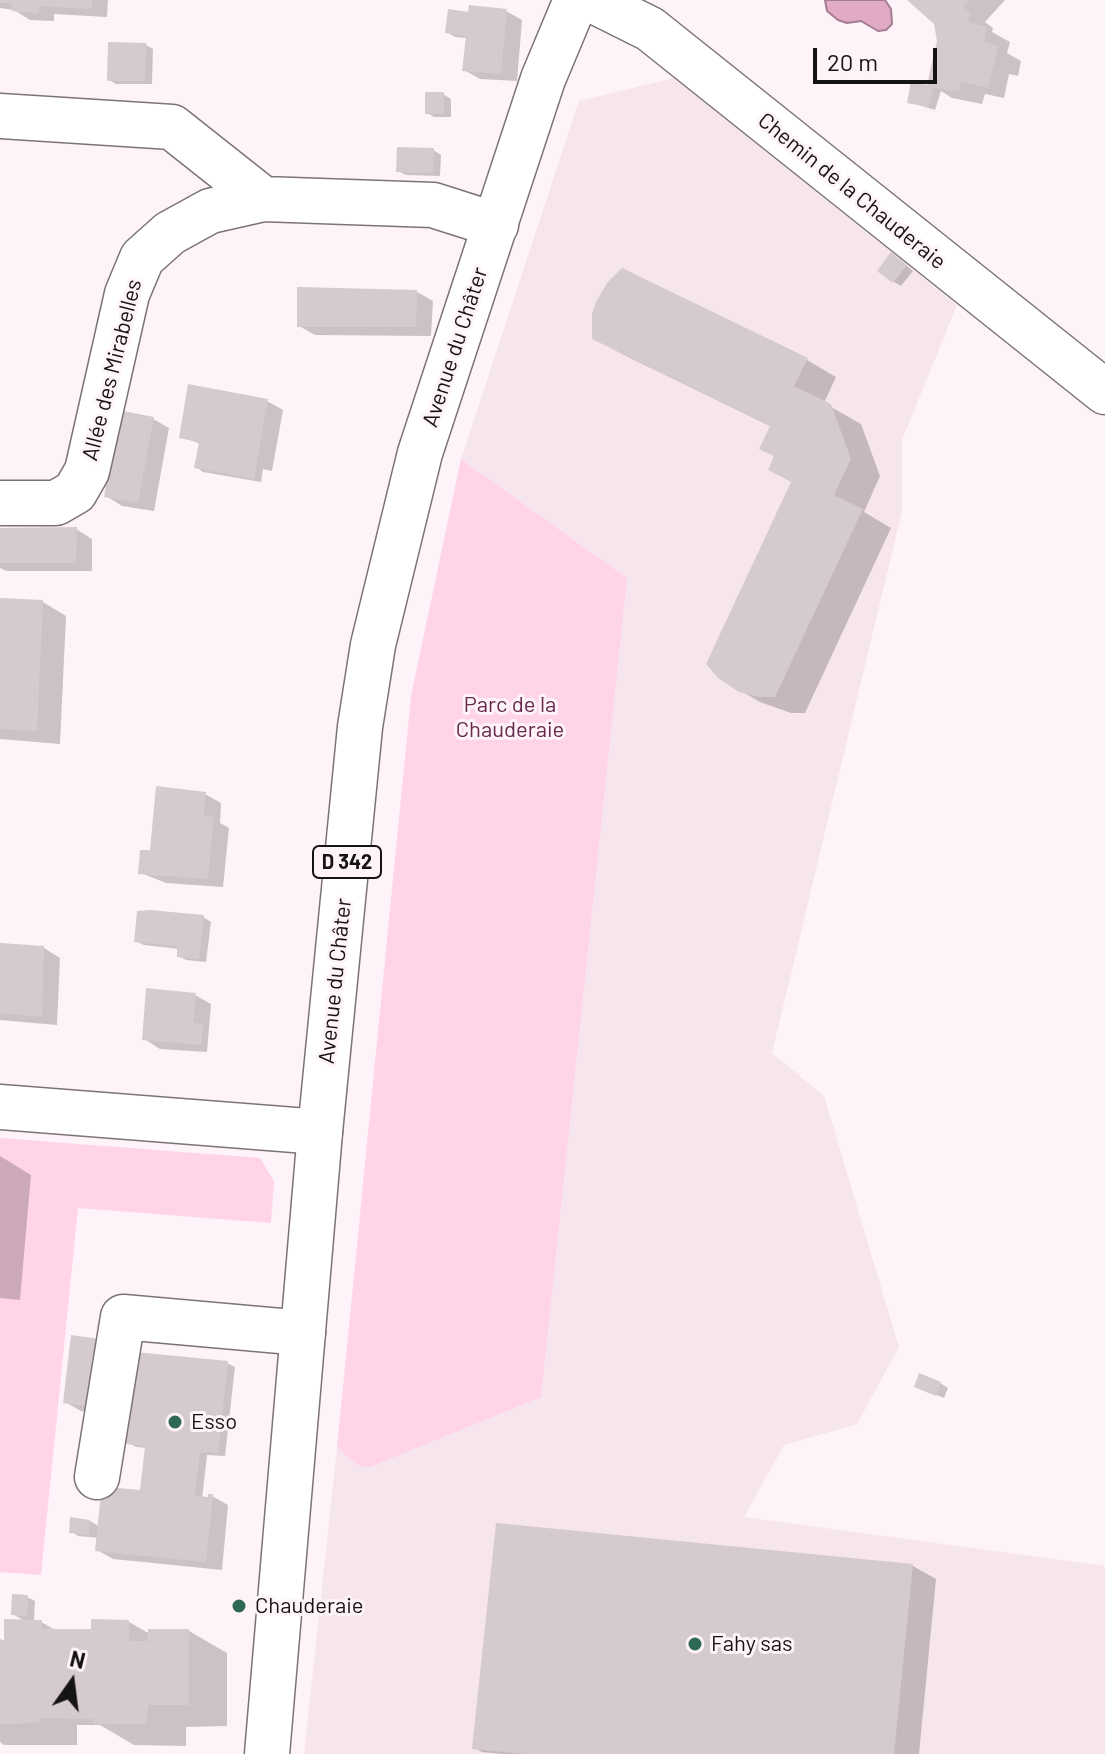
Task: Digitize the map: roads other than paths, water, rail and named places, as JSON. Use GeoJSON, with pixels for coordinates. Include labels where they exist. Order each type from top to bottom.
{"type":"FeatureCollection","features":[{"type":"Feature","properties":{"kind":"main road","name":"Avenue du Châter"},"geometry":{"type":"LineString","coordinates":[[267,1754],[320,1132],[360,727],[373,645],[420,453],[543,79],[576,0]]}},
{"type":"Feature","properties":{"kind":"main road","name":"Chemin de la Chauderaie"},"geometry":{"type":"LineString","coordinates":[[592,0],[650,29],[1105,392]]}},
{"type":"Feature","properties":{"kind":"main road"},"geometry":{"type":"LineString","coordinates":[[0,116],[172,127],[263,199]]}},
{"type":"Feature","properties":{"kind":"main road","name":"Allée des Mirabelles"},"geometry":{"type":"LineString","coordinates":[[0,503],[56,503],[75,492],[87,471],[127,294],[142,258],[170,233],[210,211],[263,199],[433,205],[496,225]]}},
{"type":"Feature","properties":{"kind":"main road"},"geometry":{"type":"LineString","coordinates":[[0,1107],[320,1132]]}},
{"type":"Feature","properties":{"kind":"main road"},"geometry":{"type":"LineString","coordinates":[[97,1477],[123,1317],[303,1333]]}},
{"type":"Feature","properties":{"kind":"place","name":"Esso"},"geometry":{"type":"Point","coordinates":[175,1422]}},
{"type":"Feature","properties":{"kind":"place","name":"Chauderaie"},"geometry":{"type":"Point","coordinates":[239,1606]}},
{"type":"Feature","properties":{"kind":"place","name":"Fahy sas"},"geometry":{"type":"Point","coordinates":[695,1644]}},
{"type":"Feature","properties":{"kind":"park label","name":"Parc de la Chauderaie"},"geometry":{"type":"Point","coordinates":[510,718]}}]}
